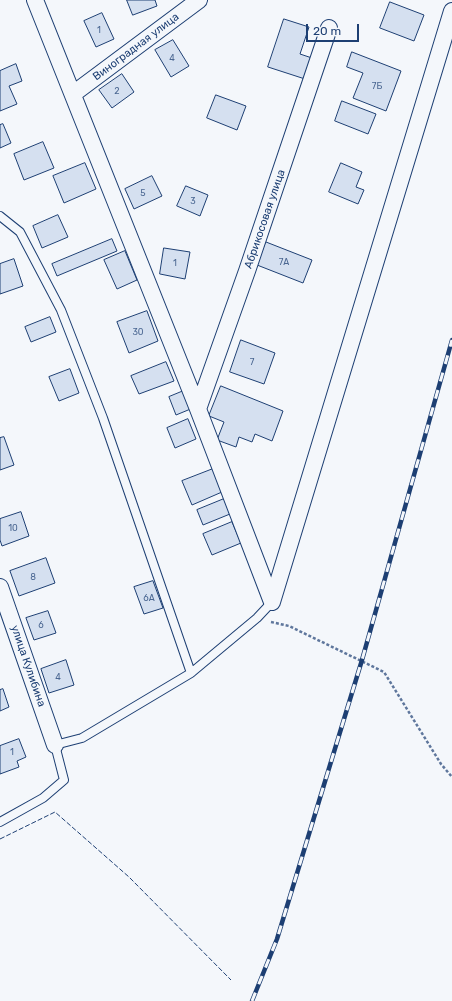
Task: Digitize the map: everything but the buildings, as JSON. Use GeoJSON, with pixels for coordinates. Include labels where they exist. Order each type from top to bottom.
{"type":"FeatureCollection","features":[{"type":"Feature","properties":{"kind":"street"},"geometry":{"type":"LineString","coordinates":[[35,0],[198,409],[272,602]]}},
{"type":"Feature","properties":{"kind":"street","name":"Виноградная улица"},"geometry":{"type":"LineString","coordinates":[[73,94],[199,0]]}},
{"type":"Feature","properties":{"kind":"street"},"geometry":{"type":"LineString","coordinates":[[272,602],[452,11]]}},
{"type":"Feature","properties":{"kind":"street","name":"Абрикосовая улица"},"geometry":{"type":"LineString","coordinates":[[198,409],[329,28]]}},
{"type":"Feature","properties":{"kind":"street","name":"улица Кулибина"},"geometry":{"type":"LineString","coordinates":[[0,587],[56,745]]}},
{"type":"Feature","properties":{"kind":"lane"},"geometry":{"type":"LineString","coordinates":[[0,216],[20,232],[61,310],[103,418],[191,673]]}},
{"type":"Feature","properties":{"kind":"lane"},"geometry":{"type":"LineString","coordinates":[[0,822],[43,798],[64,780],[56,745],[82,738],[191,673],[257,618],[272,602]]}},
{"type":"Feature","properties":{"kind":"path"},"geometry":{"type":"LineString","coordinates":[[257,618],[289,626],[384,672],[441,764],[452,777]]}},
{"type":"Feature","properties":{"kind":"railway"},"geometry":{"type":"LineString","coordinates":[[252,1001],[277,939],[362,660],[452,340]]}},
{"type":"Feature","properties":{"kind":"fence"},"geometry":{"type":"LineString","coordinates":[[0,839],[55,812],[129,877],[231,980]]}}]}
